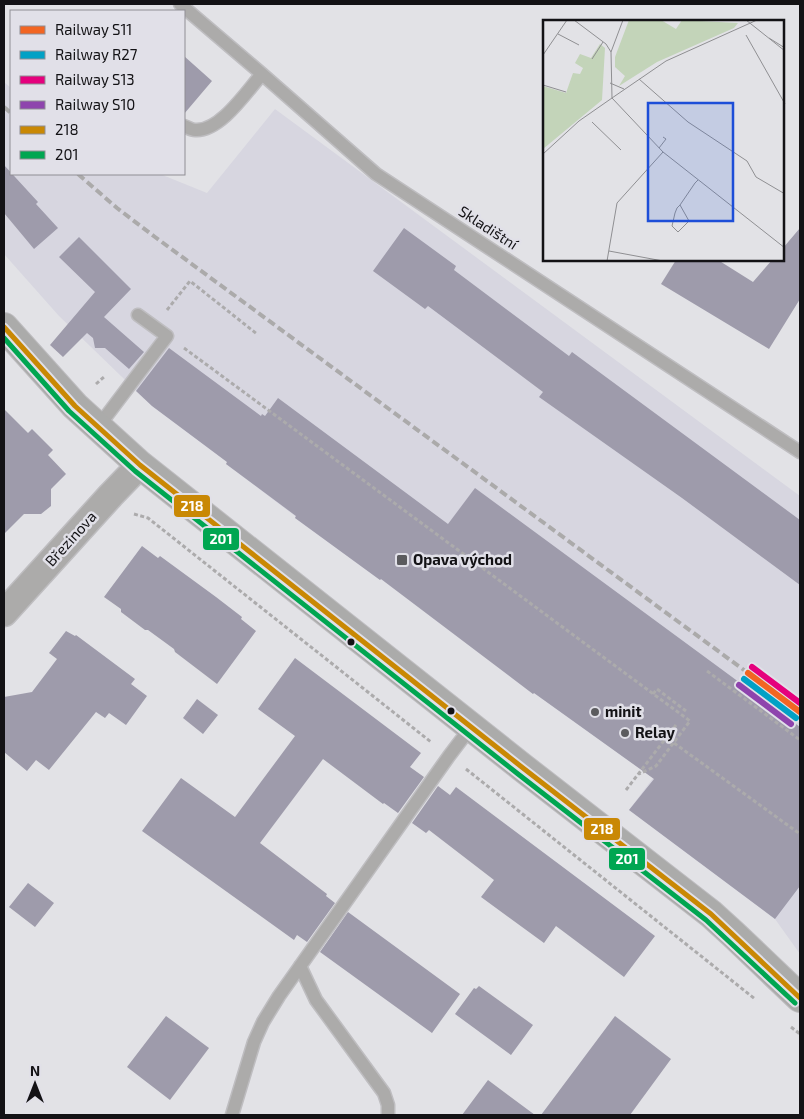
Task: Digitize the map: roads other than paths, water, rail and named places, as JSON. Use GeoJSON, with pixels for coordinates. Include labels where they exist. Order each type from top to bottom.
{"type":"FeatureCollection","features":[{"type":"Feature","properties":{"kind":"main road"},"geometry":{"type":"LineString","coordinates":[[4,328],[75,406],[140,465],[711,914],[800,998]]}},
{"type":"Feature","properties":{"kind":"street","name":"Březinova"},"geometry":{"type":"LineString","coordinates":[[4,613],[110,495],[140,465]]}},
{"type":"Feature","properties":{"kind":"lane","name":"Skladištní"},"geometry":{"type":"LineString","coordinates":[[180,4],[376,174],[800,452]]}},
{"type":"Feature","properties":{"kind":"lane"},"geometry":{"type":"LineString","coordinates":[[185,126],[194,130],[209,128],[225,117],[262,74]]}},
{"type":"Feature","properties":{"kind":"lane"},"geometry":{"type":"LineString","coordinates":[[98,426],[168,336],[138,315]]}},
{"type":"Feature","properties":{"kind":"lane"},"geometry":{"type":"LineString","coordinates":[[232,1115],[250,1055],[263,1022],[279,996],[471,727]]}},
{"type":"Feature","properties":{"kind":"lane"},"geometry":{"type":"LineString","coordinates":[[300,966],[316,1000],[384,1093],[388,1105],[388,1115]]}},
{"type":"Feature","properties":{"kind":"railway"},"geometry":{"type":"LineString","coordinates":[[4,107],[10,112]]}},
{"type":"Feature","properties":{"kind":"railway"},"geometry":{"type":"LineString","coordinates":[[79,175],[117,208],[155,237],[748,673]]}},
{"type":"Feature","properties":{"kind":"rail line","name":"S13"},"geometry":{"type":"LineString","coordinates":[[752,667],[800,703]]}},
{"type":"Feature","properties":{"kind":"rail line","name":"S11"},"geometry":{"type":"LineString","coordinates":[[748,673],[800,712]]}},
{"type":"Feature","properties":{"kind":"rail line","name":"R27"},"geometry":{"type":"LineString","coordinates":[[744,679],[796,718]]}},
{"type":"Feature","properties":{"kind":"rail line","name":"S10"},"geometry":{"type":"LineString","coordinates":[[739,685],[791,724]]}},
{"type":"Feature","properties":{"kind":"place","name":"Opava východ"},"geometry":{"type":"Point","coordinates":[402,560]}},
{"type":"Feature","properties":{"kind":"place","name":"minit"},"geometry":{"type":"Point","coordinates":[595,712]}},
{"type":"Feature","properties":{"kind":"place","name":"Relay"},"geometry":{"type":"Point","coordinates":[625,733]}}]}
